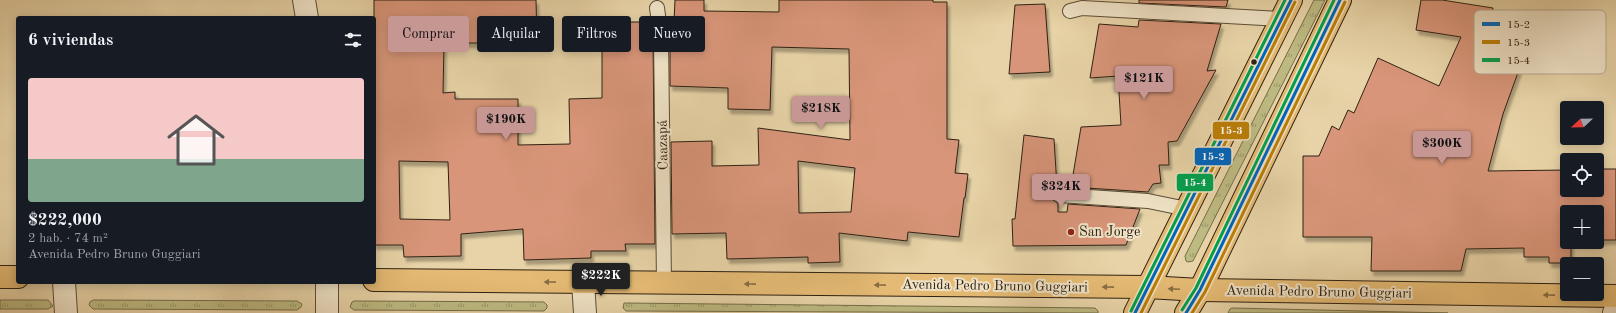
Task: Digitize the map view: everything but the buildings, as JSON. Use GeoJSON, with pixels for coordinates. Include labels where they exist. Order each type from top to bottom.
{"type":"FeatureCollection","features":[{"type":"Feature","properties":{"kind":"main road"},"geometry":{"type":"LineString","coordinates":[[1186,313],[1200,290],[1340,0]]}},
{"type":"Feature","properties":{"kind":"main road"},"geometry":{"type":"LineString","coordinates":[[1135,313],[1286,9]]}},
{"type":"Feature","properties":{"kind":"main road"},"geometry":{"type":"LineString","coordinates":[[0,277],[16,277]]}},
{"type":"Feature","properties":{"kind":"main road","name":"Avenida Pedro Bruno Guggiari"},"geometry":{"type":"LineString","coordinates":[[376,280],[1147,288],[1616,296]]}},
{"type":"Feature","properties":{"kind":"street"},"geometry":{"type":"LineString","coordinates":[[304,0],[307,16]]}},
{"type":"Feature","properties":{"kind":"street"},"geometry":{"type":"LineString","coordinates":[[583,282],[585,313]]}},
{"type":"Feature","properties":{"kind":"street"},"geometry":{"type":"LineString","coordinates":[[64,284],[66,313]]}},
{"type":"Feature","properties":{"kind":"street"},"geometry":{"type":"LineString","coordinates":[[327,284],[327,313]]}},
{"type":"Feature","properties":{"kind":"street"},"geometry":{"type":"LineString","coordinates":[[1614,313],[1616,307]]}},
{"type":"Feature","properties":{"kind":"lane","name":"Caazapá"},"geometry":{"type":"LineString","coordinates":[[657,8],[662,37],[664,283]]}},
{"type":"Feature","properties":{"kind":"lane"},"geometry":{"type":"LineString","coordinates":[[1070,11],[1082,8],[1286,9]]}},
{"type":"Feature","properties":{"kind":"lane"},"geometry":{"type":"LineString","coordinates":[[1059,195],[1148,201],[1187,209]]}},
{"type":"Feature","properties":{"kind":"green space"},"geometry":{"type":"Polygon","coordinates":[[[1314,0],[1325,0],[1193,261],[1188,262],[1186,261],[1185,256],[1314,0]]]}},
{"type":"Feature","properties":{"kind":"green space"},"geometry":{"type":"Polygon","coordinates":[[[0,300],[48,300],[53,306],[48,309],[0,309],[0,300]]]}},
{"type":"Feature","properties":{"kind":"green space"},"geometry":{"type":"Polygon","coordinates":[[[93,300],[297,301],[302,304],[297,310],[93,309],[89,305],[93,300]]]}},
{"type":"Feature","properties":{"kind":"green space"},"geometry":{"type":"Polygon","coordinates":[[[354,301],[544,302],[547,305],[547,308],[544,311],[354,310],[350,307],[354,301]]]}},
{"type":"Feature","properties":{"kind":"green space"},"geometry":{"type":"Polygon","coordinates":[[[624,303],[1095,308],[1098,313],[626,311],[623,308],[624,303]]]}},
{"type":"Feature","properties":{"kind":"green space"},"geometry":{"type":"Polygon","coordinates":[[[1232,308],[1448,313],[1228,313],[1232,308]]]}},
{"type":"Feature","properties":{"kind":"transit line","name":"15-4"},"geometry":{"type":"LineString","coordinates":[[1131,311],[1285,0]]}},
{"type":"Feature","properties":{"kind":"transit line","name":"15-2"},"geometry":{"type":"LineString","coordinates":[[1135,313],[1291,0]]}},
{"type":"Feature","properties":{"kind":"transit line","name":"15-4"},"geometry":{"type":"LineString","coordinates":[[1182,310],[1196,288],[1334,0]]}},
{"type":"Feature","properties":{"kind":"transit line","name":"15-2"},"geometry":{"type":"LineString","coordinates":[[1186,313],[1200,290],[1340,0]]}},
{"type":"Feature","properties":{"kind":"transit line","name":"15-3"},"geometry":{"type":"LineString","coordinates":[[1141,313],[1295,2]]}},
{"type":"Feature","properties":{"kind":"transit line","name":"15-3"},"geometry":{"type":"LineString","coordinates":[[1192,313],[1205,292],[1345,2]]}},
{"type":"Feature","properties":{"kind":"place","name":"San Jorge"},"geometry":{"type":"Point","coordinates":[1071,232]}}]}
